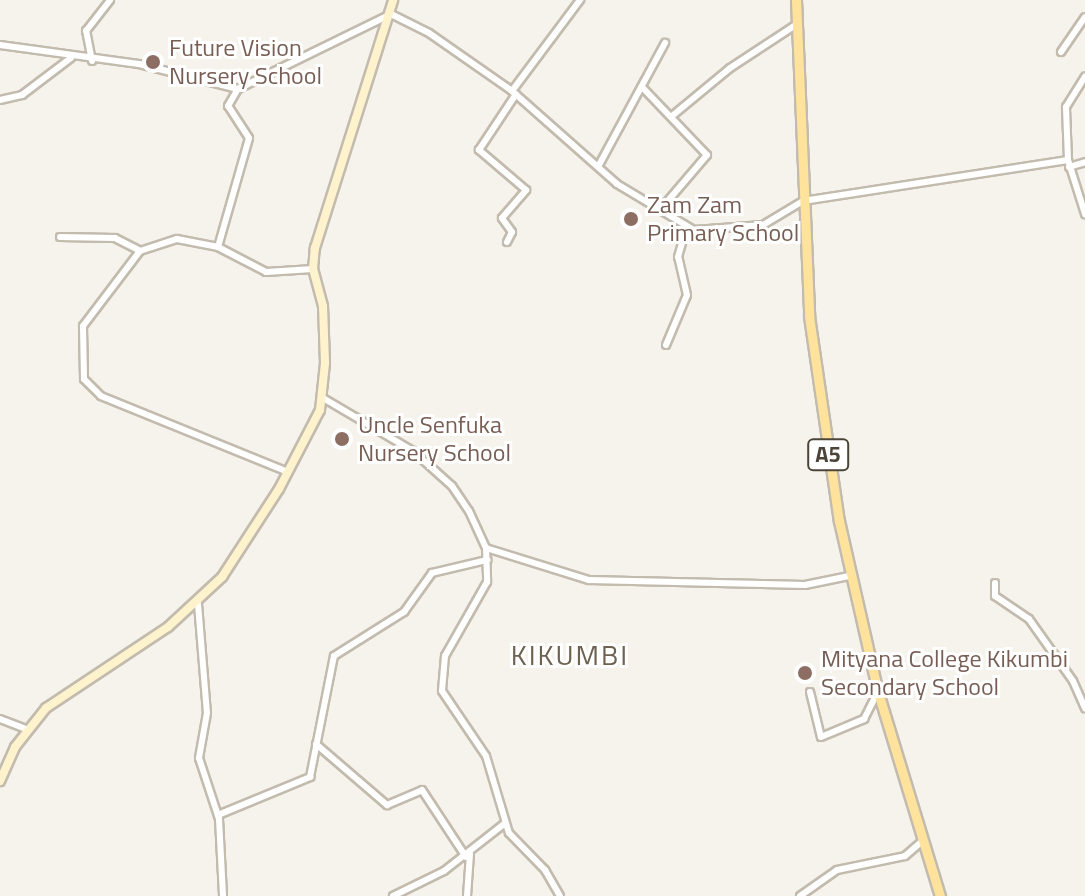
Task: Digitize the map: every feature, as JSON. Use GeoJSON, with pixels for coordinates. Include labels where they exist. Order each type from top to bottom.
{"type":"FeatureCollection","features":[{"type":"Feature","properties":{"kind":"main road","name":"A5"},"geometry":{"type":"LineString","coordinates":[[796,0],[809,316],[849,576],[878,692],[940,896]]}},
{"type":"Feature","properties":{"kind":"street"},"geometry":{"type":"LineString","coordinates":[[92,61],[86,31],[110,0]]}},
{"type":"Feature","properties":{"kind":"street"},"geometry":{"type":"LineString","coordinates":[[0,781],[28,730],[67,691],[198,604],[222,577],[288,472],[323,398],[323,306],[313,269],[361,92],[391,14],[393,0]]}},
{"type":"Feature","properties":{"kind":"street"},"geometry":{"type":"LineString","coordinates":[[507,242],[512,232],[502,218],[526,190],[479,150],[514,92],[580,0]]}},
{"type":"Feature","properties":{"kind":"street"},"geometry":{"type":"LineString","coordinates":[[218,247],[249,138],[228,106],[238,89],[391,14]]}},
{"type":"Feature","properties":{"kind":"street"},"geometry":{"type":"LineString","coordinates":[[391,14],[429,33],[514,92],[617,184],[686,229],[763,225],[803,201],[1085,162]]}},
{"type":"Feature","properties":{"kind":"street"},"geometry":{"type":"LineString","coordinates":[[1061,52],[1085,17]]}},
{"type":"Feature","properties":{"kind":"street"},"geometry":{"type":"LineString","coordinates":[[672,116],[730,68],[798,23]]}},
{"type":"Feature","properties":{"kind":"street"},"geometry":{"type":"LineString","coordinates":[[599,165],[665,43]]}},
{"type":"Feature","properties":{"kind":"street"},"geometry":{"type":"LineString","coordinates":[[0,45],[92,61],[139,64],[238,89]]}},
{"type":"Feature","properties":{"kind":"street"},"geometry":{"type":"LineString","coordinates":[[0,100],[22,95],[71,58]]}},
{"type":"Feature","properties":{"kind":"street"},"geometry":{"type":"LineString","coordinates":[[1085,77],[1066,107],[1068,164],[1085,214]]}},
{"type":"Feature","properties":{"kind":"street"},"geometry":{"type":"LineString","coordinates":[[642,87],[672,116],[706,159],[678,183],[660,210]]}},
{"type":"Feature","properties":{"kind":"street"},"geometry":{"type":"LineString","coordinates":[[666,345],[687,295],[678,257],[686,229]]}},
{"type":"Feature","properties":{"kind":"street"},"geometry":{"type":"LineString","coordinates":[[60,237],[115,238],[140,251]]}},
{"type":"Feature","properties":{"kind":"street"},"geometry":{"type":"LineString","coordinates":[[288,472],[101,396],[84,379],[85,320],[140,251],[186,238],[218,247],[266,272],[313,269]]}},
{"type":"Feature","properties":{"kind":"street"},"geometry":{"type":"LineString","coordinates":[[323,398],[384,431],[435,469],[469,511],[486,548],[482,596],[445,656],[440,680],[449,707],[486,756],[504,824],[554,881],[560,896]]}},
{"type":"Feature","properties":{"kind":"street"},"geometry":{"type":"LineString","coordinates":[[486,548],[589,580],[805,585],[849,576]]}},
{"type":"Feature","properties":{"kind":"street"},"geometry":{"type":"LineString","coordinates":[[218,815],[307,780],[334,656],[404,612],[432,573],[487,560]]}},
{"type":"Feature","properties":{"kind":"street"},"geometry":{"type":"LineString","coordinates":[[995,583],[995,596],[1029,619],[1073,681],[1085,708]]}},
{"type":"Feature","properties":{"kind":"street"},"geometry":{"type":"LineString","coordinates":[[198,604],[207,713],[199,758],[218,815],[223,896]]}},
{"type":"Feature","properties":{"kind":"street"},"geometry":{"type":"LineString","coordinates":[[810,692],[821,737],[864,719],[878,692]]}},
{"type":"Feature","properties":{"kind":"street"},"geometry":{"type":"LineString","coordinates":[[0,719],[28,730]]}},
{"type":"Feature","properties":{"kind":"street"},"geometry":{"type":"LineString","coordinates":[[316,743],[387,805],[422,790],[468,856],[467,896]]}},
{"type":"Feature","properties":{"kind":"street"},"geometry":{"type":"LineString","coordinates":[[393,896],[468,856],[504,824]]}},
{"type":"Feature","properties":{"kind":"street"},"geometry":{"type":"LineString","coordinates":[[800,896],[837,870],[905,856],[922,841]]}},
{"type":"Feature","properties":{"kind":"place","name":"Future Vision Nursery School"},"geometry":{"type":"Point","coordinates":[153,62]}},
{"type":"Feature","properties":{"kind":"place","name":"Zam Zam Primary School"},"geometry":{"type":"Point","coordinates":[631,219]}},
{"type":"Feature","properties":{"kind":"place","name":"Uncle Senfuka Nursery School"},"geometry":{"type":"Point","coordinates":[342,439]}},
{"type":"Feature","properties":{"kind":"place","name":"Mityana College Kikumbi Secondary School"},"geometry":{"type":"Point","coordinates":[805,673]}},
{"type":"Feature","properties":{"kind":"district","name":"KIKUMBI"},"geometry":{"type":"Point","coordinates":[570,655]}}]}
